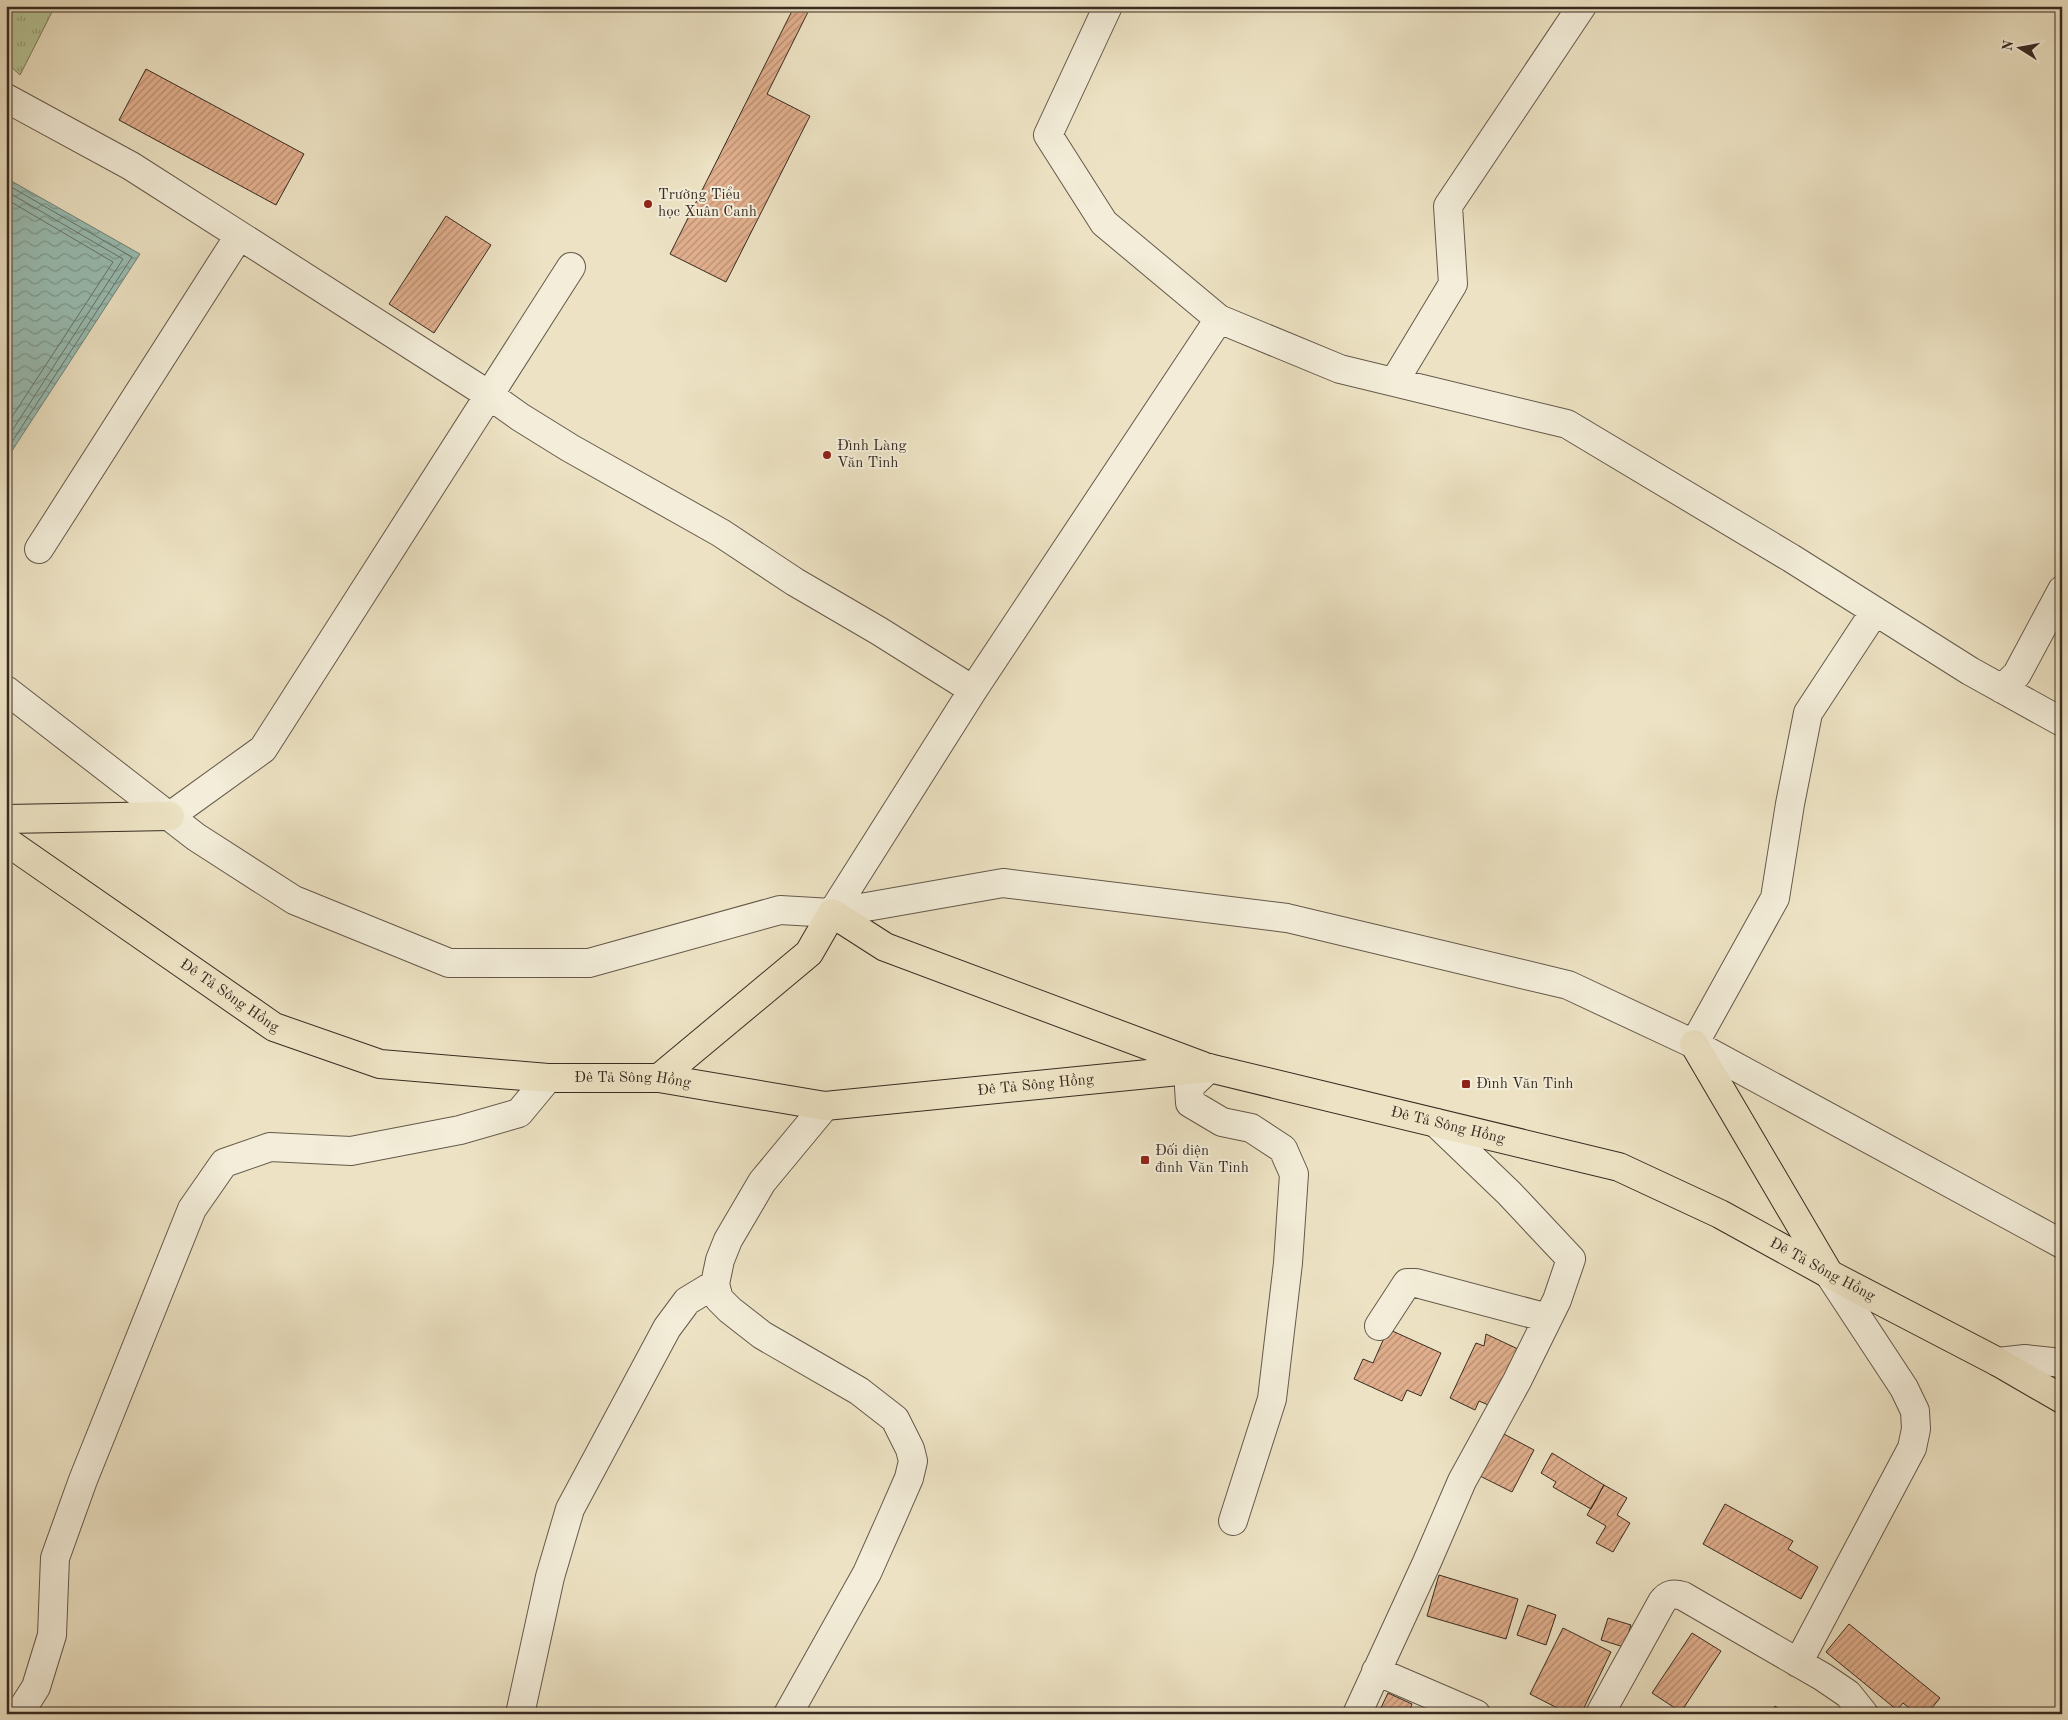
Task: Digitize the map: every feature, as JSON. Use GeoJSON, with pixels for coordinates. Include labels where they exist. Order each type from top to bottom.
{"type":"FeatureCollection","features":[{"type":"Feature","properties":{"kind":"main road"},"geometry":{"type":"LineString","coordinates":[[6,819],[170,816]]}},
{"type":"Feature","properties":{"kind":"main road","name":"Đê Tả Sông Hồng"},"geometry":{"type":"LineString","coordinates":[[6,841],[274,1027],[380,1064],[548,1078],[659,1078],[825,1106],[1209,1068],[1619,1167],[1720,1214],[1828,1274],[1998,1362],[2062,1399]]}},
{"type":"Feature","properties":{"kind":"main road"},"geometry":{"type":"LineString","coordinates":[[659,1078],[809,953],[832,913],[886,947],[1209,1068]]}},
{"type":"Feature","properties":{"kind":"main road"},"geometry":{"type":"LineString","coordinates":[[1694,1044],[1828,1274]]}},
{"type":"Feature","properties":{"kind":"street"},"geometry":{"type":"LineString","coordinates":[[1108,6],[1048,135],[1104,223],[1219,319],[1340,370],[1567,424],[1791,558],[1970,671],[2062,722]]}},
{"type":"Feature","properties":{"kind":"street"},"geometry":{"type":"LineString","coordinates":[[1394,382],[1453,284],[1448,206],[1582,6]]}},
{"type":"Feature","properties":{"kind":"street"},"geometry":{"type":"LineString","coordinates":[[6,98],[131,166],[489,395],[528,423],[722,533],[795,582],[974,690]]}},
{"type":"Feature","properties":{"kind":"street"},"geometry":{"type":"LineString","coordinates":[[39,549],[239,236]]}},
{"type":"Feature","properties":{"kind":"street"},"geometry":{"type":"LineString","coordinates":[[170,816],[263,749],[572,267]]}},
{"type":"Feature","properties":{"kind":"street"},"geometry":{"type":"LineString","coordinates":[[832,913],[974,690],[1219,319]]}},
{"type":"Feature","properties":{"kind":"street"},"geometry":{"type":"LineString","coordinates":[[2002,689],[2017,674],[2062,590]]}},
{"type":"Feature","properties":{"kind":"street"},"geometry":{"type":"LineString","coordinates":[[1694,1044],[1775,898],[1790,804],[1808,713],[1874,611]]}},
{"type":"Feature","properties":{"kind":"street"},"geometry":{"type":"LineString","coordinates":[[6,690],[196,837],[294,900],[449,963],[589,963],[780,910],[832,913],[1003,882],[1287,918],[1568,986],[1694,1044],[2062,1244]]}},
{"type":"Feature","properties":{"kind":"street"},"geometry":{"type":"LineString","coordinates":[[1209,1068],[1189,1087],[1190,1103],[1222,1122],[1251,1128],[1283,1149],[1294,1174],[1288,1263],[1272,1399],[1233,1521]]}},
{"type":"Feature","properties":{"kind":"street"},"geometry":{"type":"LineString","coordinates":[[19,1714],[36,1687],[52,1635],[55,1558],[82,1480],[192,1209],[224,1163],[270,1147],[351,1151],[460,1130],[518,1113],[548,1078]]}},
{"type":"Feature","properties":{"kind":"street"},"geometry":{"type":"LineString","coordinates":[[788,1714],[867,1573],[899,1502],[913,1461],[910,1449],[895,1419],[859,1391],[762,1335],[719,1299],[715,1284],[720,1260],[728,1240],[762,1182],[825,1106]]}},
{"type":"Feature","properties":{"kind":"street"},"geometry":{"type":"LineString","coordinates":[[1357,1714],[1462,1481],[1517,1380],[1557,1300],[1571,1259],[1510,1194],[1436,1123]]}},
{"type":"Feature","properties":{"kind":"street"},"geometry":{"type":"LineString","coordinates":[[1798,1663],[1912,1448],[1916,1429],[1915,1411],[1904,1388],[1828,1274]]}},
{"type":"Feature","properties":{"kind":"street"},"geometry":{"type":"LineString","coordinates":[[1380,1326],[1406,1283],[1416,1282],[1548,1318]]}},
{"type":"Feature","properties":{"kind":"street"},"geometry":{"type":"LineString","coordinates":[[520,1714],[550,1577],[570,1509],[667,1328],[687,1301],[715,1284]]}},
{"type":"Feature","properties":{"kind":"street"},"geometry":{"type":"LineString","coordinates":[[1998,1362],[2025,1360],[2062,1363]]}},
{"type":"Feature","properties":{"kind":"street"},"geometry":{"type":"LineString","coordinates":[[1600,1714],[1667,1595],[1674,1594],[1683,1596],[1848,1694],[1864,1714]]}},
{"type":"Feature","properties":{"kind":"street"},"geometry":{"type":"LineString","coordinates":[[1376,1671],[1476,1714]]}},
{"type":"Feature","properties":{"kind":"green space"},"geometry":{"type":"Polygon","coordinates":[[[6,6],[55,6],[20,75],[6,62],[6,6]]]}},
{"type":"Feature","properties":{"kind":"water"},"geometry":{"type":"Polygon","coordinates":[[[6,178],[140,254],[6,460],[6,178]]]}},
{"type":"Feature","properties":{"kind":"building"},"geometry":{"type":"Polygon","coordinates":[[[788,6],[811,6],[767,94],[810,116],[726,282],[670,254],[793,9],[788,6]]]}},
{"type":"Feature","properties":{"kind":"building"},"geometry":{"type":"Polygon","coordinates":[[[146,69],[304,154],[276,205],[119,120],[146,69]]]}},
{"type":"Feature","properties":{"kind":"building"},"geometry":{"type":"Polygon","coordinates":[[[446,216],[491,245],[434,333],[389,304],[446,216]]]}},
{"type":"Feature","properties":{"kind":"building"},"geometry":{"type":"Polygon","coordinates":[[[1388,1329],[1441,1353],[1421,1396],[1407,1390],[1402,1401],[1354,1379],[1363,1359],[1373,1363],[1388,1329]]]}},
{"type":"Feature","properties":{"kind":"building"},"geometry":{"type":"Polygon","coordinates":[[[1486,1334],[1520,1350],[1493,1407],[1479,1401],[1475,1410],[1450,1398],[1476,1343],[1484,1346],[1486,1334]]]}},
{"type":"Feature","properties":{"kind":"building"},"geometry":{"type":"Polygon","coordinates":[[[1502,1433],[1534,1450],[1512,1492],[1472,1472],[1502,1433]]]}},
{"type":"Feature","properties":{"kind":"building"},"geometry":{"type":"Polygon","coordinates":[[[1552,1453],[1604,1485],[1591,1509],[1553,1487],[1556,1482],[1541,1473],[1552,1453]]]}},
{"type":"Feature","properties":{"kind":"building"},"geometry":{"type":"Polygon","coordinates":[[[1604,1485],[1627,1498],[1617,1515],[1630,1523],[1613,1552],[1596,1543],[1606,1526],[1587,1515],[1604,1485]]]}},
{"type":"Feature","properties":{"kind":"building"},"geometry":{"type":"Polygon","coordinates":[[[1725,1504],[1793,1541],[1788,1549],[1818,1567],[1801,1599],[1703,1544],[1725,1504]]]}},
{"type":"Feature","properties":{"kind":"building"},"geometry":{"type":"Polygon","coordinates":[[[1439,1575],[1518,1599],[1506,1639],[1427,1616],[1439,1575]]]}},
{"type":"Feature","properties":{"kind":"building"},"geometry":{"type":"Polygon","coordinates":[[[1528,1605],[1556,1615],[1546,1645],[1517,1635],[1528,1605]]]}},
{"type":"Feature","properties":{"kind":"building"},"geometry":{"type":"Polygon","coordinates":[[[1608,1618],[1631,1625],[1624,1647],[1601,1640],[1608,1618]]]}},
{"type":"Feature","properties":{"kind":"building"},"geometry":{"type":"Polygon","coordinates":[[[1849,1624],[1940,1698],[1927,1714],[1917,1714],[1903,1703],[1897,1710],[1826,1652],[1849,1624]]]}},
{"type":"Feature","properties":{"kind":"building"},"geometry":{"type":"Polygon","coordinates":[[[1563,1628],[1611,1652],[1581,1714],[1569,1714],[1530,1694],[1563,1628]]]}},
{"type":"Feature","properties":{"kind":"building"},"geometry":{"type":"Polygon","coordinates":[[[1692,1633],[1721,1651],[1681,1712],[1652,1693],[1692,1633]]]}},
{"type":"Feature","properties":{"kind":"building"},"geometry":{"type":"Polygon","coordinates":[[[1388,1693],[1412,1704],[1408,1714],[1378,1714],[1388,1693]]]}},
{"type":"Feature","properties":{"kind":"building"},"geometry":{"type":"Polygon","coordinates":[[[1425,1706],[1442,1714],[1421,1714],[1425,1706]]]}},
{"type":"Feature","properties":{"kind":"building"},"geometry":{"type":"Polygon","coordinates":[[[1775,1706],[1786,1714],[1770,1714],[1775,1706]]]}},
{"type":"Feature","properties":{"kind":"place","name":"Trường Tiểu học Xuân Canh"},"geometry":{"type":"Point","coordinates":[648,204]}},
{"type":"Feature","properties":{"kind":"place","name":"Đình Làng Văn Tinh"},"geometry":{"type":"Point","coordinates":[827,455]}},
{"type":"Feature","properties":{"kind":"place","name":"Đình Văn Tinh"},"geometry":{"type":"Point","coordinates":[1466,1084]}},
{"type":"Feature","properties":{"kind":"place","name":"Đối diện đình Văn Tinh"},"geometry":{"type":"Point","coordinates":[1145,1160]}}]}
